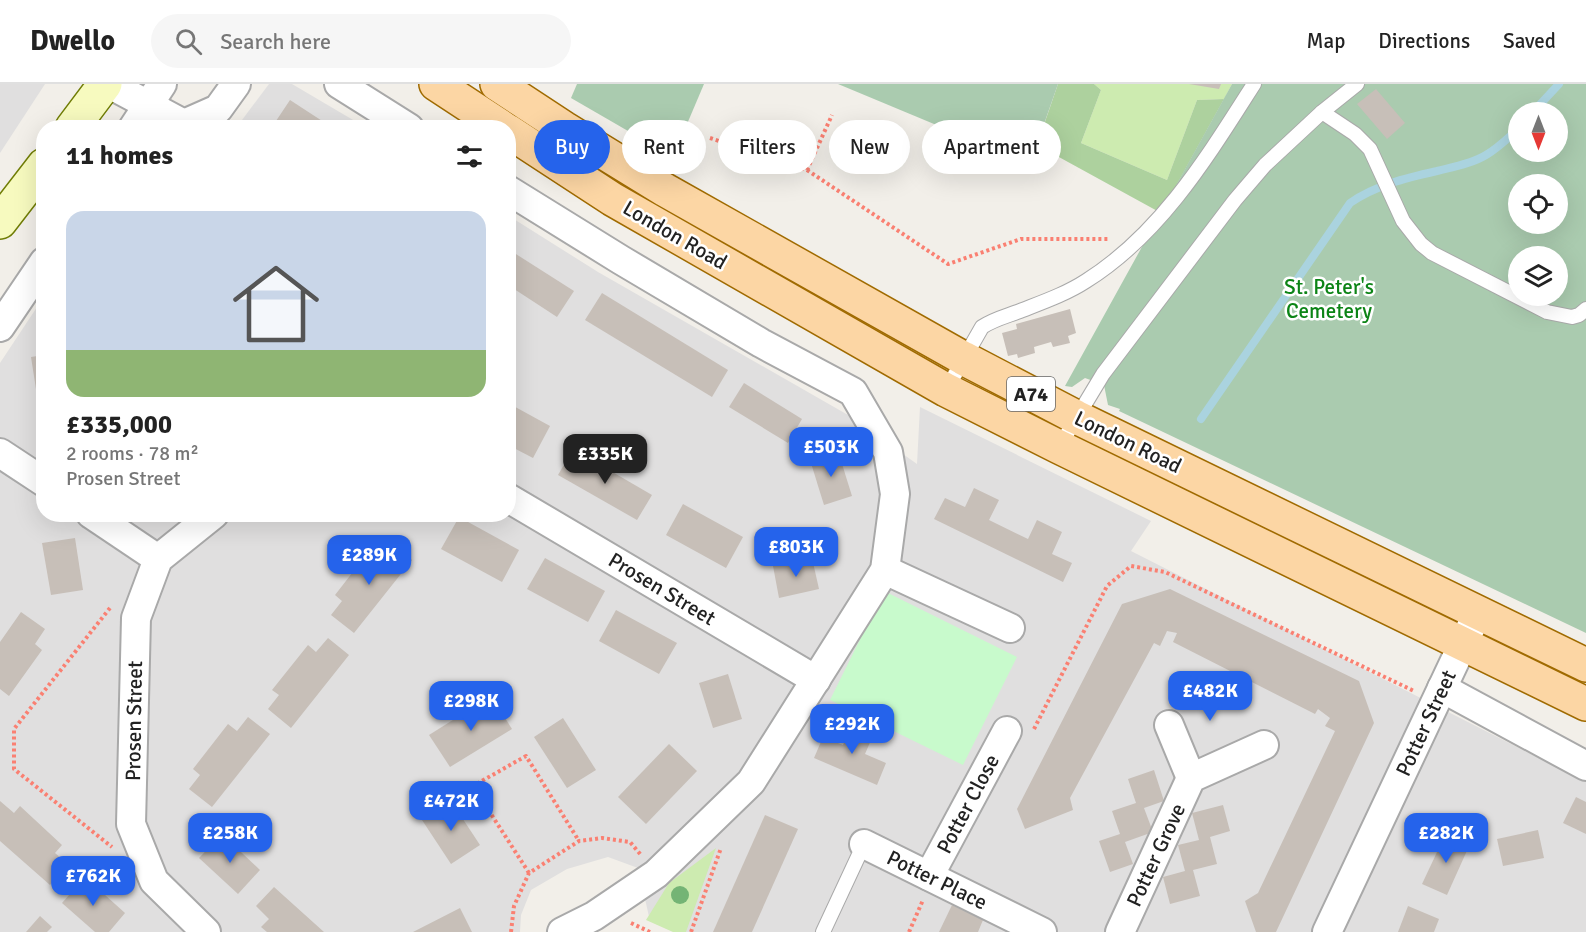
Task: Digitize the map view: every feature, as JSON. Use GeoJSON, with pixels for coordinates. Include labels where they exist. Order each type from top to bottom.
{"type":"FeatureCollection","features":[{"type":"Feature","properties":{"kind":"main road"},"geometry":{"type":"LineString","coordinates":[[436,84],[490,120]]}},
{"type":"Feature","properties":{"kind":"main road","name":"London Road"},"geometry":{"type":"LineString","coordinates":[[497,84],[552,120]]}},
{"type":"Feature","properties":{"kind":"main road","name":"London Road"},"geometry":{"type":"LineString","coordinates":[[516,136],[534,148]]}},
{"type":"Feature","properties":{"kind":"main road","name":"London Road"},"geometry":{"type":"LineString","coordinates":[[610,156],[757,244],[963,358],[1076,417],[1586,664]]}},
{"type":"Feature","properties":{"kind":"main road","name":"London Road"},"geometry":{"type":"LineString","coordinates":[[574,174],[612,199],[946,390],[1586,704]]}},
{"type":"Feature","properties":{"kind":"street"},"geometry":{"type":"LineString","coordinates":[[193,120],[218,109],[236,84]]}},
{"type":"Feature","properties":{"kind":"street"},"geometry":{"type":"LineString","coordinates":[[339,84],[396,120]]}},
{"type":"Feature","properties":{"kind":"street"},"geometry":{"type":"LineString","coordinates":[[78,120],[100,88],[176,120]]}},
{"type":"Feature","properties":{"kind":"street"},"geometry":{"type":"LineString","coordinates":[[0,222],[36,175]]}},
{"type":"Feature","properties":{"kind":"street"},"geometry":{"type":"LineString","coordinates":[[516,195],[621,261],[853,392],[888,452],[895,494],[885,570],[751,782],[601,924],[562,932]]}},
{"type":"Feature","properties":{"kind":"street"},"geometry":{"type":"LineString","coordinates":[[0,327],[36,274]]}},
{"type":"Feature","properties":{"kind":"street"},"geometry":{"type":"LineString","coordinates":[[0,453],[36,477]]}},
{"type":"Feature","properties":{"kind":"street","name":"Prosen Street"},"geometry":{"type":"LineString","coordinates":[[516,503],[816,680]]}},
{"type":"Feature","properties":{"kind":"street"},"geometry":{"type":"LineString","coordinates":[[104,522],[158,559],[204,522]]}},
{"type":"Feature","properties":{"kind":"street","name":"Prosen Street"},"geometry":{"type":"LineString","coordinates":[[158,559],[136,618],[131,824],[154,881],[206,932]]}},
{"type":"Feature","properties":{"kind":"street"},"geometry":{"type":"LineString","coordinates":[[885,570],[1010,628]]}},
{"type":"Feature","properties":{"kind":"street","name":"Potter Street"},"geometry":{"type":"LineString","coordinates":[[1327,932],[1478,612]]}},
{"type":"Feature","properties":{"kind":"street"},"geometry":{"type":"LineString","coordinates":[[1439,695],[1586,766]]}},
{"type":"Feature","properties":{"kind":"street","name":"Potter Grove"},"geometry":{"type":"LineString","coordinates":[[1169,725],[1191,778]]}},
{"type":"Feature","properties":{"kind":"street","name":"Potter Close"},"geometry":{"type":"LineString","coordinates":[[932,877],[1006,731]]}},
{"type":"Feature","properties":{"kind":"street","name":"Potter Grove"},"geometry":{"type":"LineString","coordinates":[[1120,932],[1191,778],[1263,745]]}},
{"type":"Feature","properties":{"kind":"street","name":"Potter Place"},"geometry":{"type":"LineString","coordinates":[[864,844],[1042,932]]}},
{"type":"Feature","properties":{"kind":"lane"},"geometry":{"type":"LineString","coordinates":[[946,390],[982,327],[992,321],[1054,298],[1086,281],[1127,250],[1148,230],[1213,148],[1254,84]]}},
{"type":"Feature","properties":{"kind":"lane"},"geometry":{"type":"LineString","coordinates":[[1059,447],[1103,374],[1228,208],[1265,165],[1322,112],[1357,84]]}},
{"type":"Feature","properties":{"kind":"lane"},"geometry":{"type":"LineString","coordinates":[[1322,112],[1364,142],[1379,168],[1393,203],[1407,228],[1420,244],[1449,262],[1547,312],[1572,317],[1586,309]]}},
{"type":"Feature","properties":{"kind":"lane"},"geometry":{"type":"LineString","coordinates":[[823,932],[864,844]]}},
{"type":"Feature","properties":{"kind":"path"},"geometry":{"type":"LineString","coordinates":[[817,148],[832,115]]}},
{"type":"Feature","properties":{"kind":"path"},"geometry":{"type":"LineString","coordinates":[[710,138],[718,141]]}},
{"type":"Feature","properties":{"kind":"path"},"geometry":{"type":"LineString","coordinates":[[813,174],[948,264],[1021,239],[1112,239],[1127,250]]}},
{"type":"Feature","properties":{"kind":"path"},"geometry":{"type":"LineString","coordinates":[[1006,731],[1029,740],[1107,586],[1131,566],[1165,572],[1439,695]]}},
{"type":"Feature","properties":{"kind":"path"},"geometry":{"type":"LineString","coordinates":[[116,851],[14,769],[14,729],[117,601]]}},
{"type":"Feature","properties":{"kind":"path"},"geometry":{"type":"LineString","coordinates":[[529,873],[473,786],[526,756],[579,841]]}},
{"type":"Feature","properties":{"kind":"path"},"geometry":{"type":"LineString","coordinates":[[511,932],[514,906],[529,873],[579,841],[602,838],[630,842],[656,874]]}},
{"type":"Feature","properties":{"kind":"path"},"geometry":{"type":"LineString","coordinates":[[691,932],[723,845]]}},
{"type":"Feature","properties":{"kind":"path"},"geometry":{"type":"LineString","coordinates":[[909,932],[932,877]]}},
{"type":"Feature","properties":{"kind":"shaded area"},"geometry":{"type":"Polygon","coordinates":[[[0,84],[45,84],[0,153],[0,84]]]}},
{"type":"Feature","properties":{"kind":"shaded area"},"geometry":{"type":"Polygon","coordinates":[[[269,84],[292,84],[353,120],[242,120],[269,84]]]}},
{"type":"Feature","properties":{"kind":"shaded area"},"geometry":{"type":"Polygon","coordinates":[[[516,220],[598,272],[848,415],[917,464],[920,407],[1151,521],[1131,551],[1586,782],[1586,932],[674,932],[650,921],[638,868],[608,857],[567,869],[531,890],[521,915],[520,932],[0,932],[0,363],[36,309],[36,522],[516,522],[516,220]]]}},
{"type":"Feature","properties":{"kind":"green space"},"geometry":{"type":"Polygon","coordinates":[[[577,84],[704,84],[689,120],[622,120],[622,128],[571,98],[577,84]]]}},
{"type":"Feature","properties":{"kind":"green space"},"geometry":{"type":"Polygon","coordinates":[[[838,84],[1058,84],[1045,120],[924,120],[838,84]]]}},
{"type":"Feature","properties":{"kind":"green space"},"geometry":{"type":"Polygon","coordinates":[[[1058,84],[1094,84],[1101,90],[1081,143],[1167,180],[1197,100],[1224,99],[1161,213],[1061,158],[1061,120],[1046,120],[1058,84]]]}},
{"type":"Feature","properties":{"kind":"green space"},"geometry":{"type":"Polygon","coordinates":[[[1094,84],[1232,84],[1224,99],[1197,100],[1167,180],[1081,143],[1101,90],[1094,84]]]}},
{"type":"Feature","properties":{"kind":"green space","name":"St. Peter's Cemetery"},"geometry":{"type":"Polygon","coordinates":[[[1232,84],[1586,84],[1586,633],[1119,411],[1120,409],[1108,405],[1104,385],[1085,378],[1072,387],[1065,386],[1232,84]]]}},
{"type":"Feature","properties":{"kind":"green space"},"geometry":{"type":"Polygon","coordinates":[[[884,591],[1017,657],[963,765],[830,700],[884,591]]]}},
{"type":"Feature","properties":{"kind":"green space"},"geometry":{"type":"Polygon","coordinates":[[[716,848],[686,932],[673,932],[646,920],[669,883],[716,848]]]}},
{"type":"Feature","properties":{"kind":"building"},"geometry":{"type":"Polygon","coordinates":[[[1189,84],[1221,84],[1219,89],[1189,84]]]}},
{"type":"Feature","properties":{"kind":"building"},"geometry":{"type":"Polygon","coordinates":[[[1376,89],[1405,123],[1387,139],[1357,104],[1376,89]]]}},
{"type":"Feature","properties":{"kind":"building"},"geometry":{"type":"Polygon","coordinates":[[[290,100],[321,120],[277,120],[290,100]]]}},
{"type":"Feature","properties":{"kind":"building"},"geometry":{"type":"Polygon","coordinates":[[[516,254],[574,291],[557,317],[516,290],[516,254]]]}},
{"type":"Feature","properties":{"kind":"building"},"geometry":{"type":"Polygon","coordinates":[[[602,293],[728,370],[712,397],[585,320],[602,293]]]}},
{"type":"Feature","properties":{"kind":"building"},"geometry":{"type":"Polygon","coordinates":[[[1070,309],[1076,333],[1068,336],[1070,343],[1053,347],[1051,342],[1034,347],[1035,353],[1018,358],[1017,354],[1008,356],[1002,333],[1017,329],[1016,324],[1070,309]]]}},
{"type":"Feature","properties":{"kind":"building"},"geometry":{"type":"Polygon","coordinates":[[[36,356],[36,389],[31,357],[36,356]]]}},
{"type":"Feature","properties":{"kind":"building"},"geometry":{"type":"Polygon","coordinates":[[[744,383],[802,419],[788,443],[729,407],[744,383]]]}},
{"type":"Feature","properties":{"kind":"building"},"geometry":{"type":"Polygon","coordinates":[[[516,407],[550,426],[533,458],[516,449],[516,407]]]}},
{"type":"Feature","properties":{"kind":"building"},"geometry":{"type":"Polygon","coordinates":[[[573,449],[652,495],[637,520],[558,475],[573,449]]]}},
{"type":"Feature","properties":{"kind":"building"},"geometry":{"type":"Polygon","coordinates":[[[838,451],[852,496],[824,505],[810,460],[838,451]]]}},
{"type":"Feature","properties":{"kind":"building"},"geometry":{"type":"Polygon","coordinates":[[[974,488],[999,500],[989,520],[1028,539],[1037,520],[1062,532],[1052,554],[1072,563],[1063,582],[934,519],[945,498],[965,507],[974,488]]]}},
{"type":"Feature","properties":{"kind":"building"},"geometry":{"type":"Polygon","coordinates":[[[683,504],[743,537],[726,568],[666,535],[683,504]]]}},
{"type":"Feature","properties":{"kind":"building"},"geometry":{"type":"Polygon","coordinates":[[[456,522],[468,522],[519,550],[502,582],[441,549],[456,522]]]}},
{"type":"Feature","properties":{"kind":"building"},"geometry":{"type":"Polygon","coordinates":[[[75,538],[83,590],[51,595],[42,543],[75,538]]]}},
{"type":"Feature","properties":{"kind":"building"},"geometry":{"type":"Polygon","coordinates":[[[390,543],[412,560],[354,633],[331,615],[342,601],[335,595],[370,550],[379,557],[390,543]]]}},
{"type":"Feature","properties":{"kind":"building"},"geometry":{"type":"Polygon","coordinates":[[[545,558],[605,591],[588,622],[527,589],[545,558]]]}},
{"type":"Feature","properties":{"kind":"building"},"geometry":{"type":"Polygon","coordinates":[[[812,558],[819,589],[779,598],[773,566],[812,558]]]}},
{"type":"Feature","properties":{"kind":"building"},"geometry":{"type":"Polygon","coordinates":[[[1170,589],[1359,681],[1374,723],[1276,932],[1256,932],[1245,901],[1258,893],[1335,731],[1325,726],[1330,718],[1318,709],[1315,714],[1173,642],[1177,633],[1167,631],[1160,646],[1154,643],[1070,798],[1073,810],[1025,829],[1017,809],[1122,604],[1170,589]]]}},
{"type":"Feature","properties":{"kind":"building"},"geometry":{"type":"Polygon","coordinates":[[[616,610],[677,643],[659,674],[599,641],[616,610]]]}},
{"type":"Feature","properties":{"kind":"building"},"geometry":{"type":"Polygon","coordinates":[[[21,612],[45,629],[35,644],[42,650],[9,696],[0,689],[0,642],[21,612]]]}},
{"type":"Feature","properties":{"kind":"building"},"geometry":{"type":"Polygon","coordinates":[[[328,638],[349,655],[291,728],[268,709],[279,695],[272,690],[308,645],[316,652],[328,638]]]}},
{"type":"Feature","properties":{"kind":"building"},"geometry":{"type":"Polygon","coordinates":[[[728,674],[742,719],[713,728],[699,683],[728,674]]]}},
{"type":"Feature","properties":{"kind":"building"},"geometry":{"type":"Polygon","coordinates":[[[491,696],[512,729],[450,767],[429,735],[491,696]]]}},
{"type":"Feature","properties":{"kind":"building"},"geometry":{"type":"Polygon","coordinates":[[[248,717],[270,734],[212,807],[189,789],[200,775],[193,769],[228,724],[237,731],[248,717]]]}},
{"type":"Feature","properties":{"kind":"building"},"geometry":{"type":"Polygon","coordinates":[[[563,718],[596,770],[567,788],[534,737],[563,718]]]}},
{"type":"Feature","properties":{"kind":"building"},"geometry":{"type":"Polygon","coordinates":[[[852,724],[874,733],[865,754],[886,763],[877,785],[814,758],[823,737],[843,745],[852,724]]]}},
{"type":"Feature","properties":{"kind":"building"},"geometry":{"type":"Polygon","coordinates":[[[669,744],[697,771],[646,824],[618,797],[669,744]]]}},
{"type":"Feature","properties":{"kind":"building"},"geometry":{"type":"Polygon","coordinates":[[[1154,770],[1164,801],[1144,808],[1153,832],[1125,842],[1133,864],[1110,872],[1099,841],[1120,834],[1112,811],[1136,803],[1128,779],[1154,770]]]}},
{"type":"Feature","properties":{"kind":"building"},"geometry":{"type":"Polygon","coordinates":[[[1576,797],[1586,802],[1586,834],[1563,823],[1576,797]]]}},
{"type":"Feature","properties":{"kind":"building"},"geometry":{"type":"Polygon","coordinates":[[[0,801],[14,813],[20,806],[62,845],[55,853],[69,865],[50,885],[0,841],[0,801]]]}},
{"type":"Feature","properties":{"kind":"building"},"geometry":{"type":"Polygon","coordinates":[[[451,801],[480,845],[451,864],[422,820],[451,801]]]}},
{"type":"Feature","properties":{"kind":"building"},"geometry":{"type":"Polygon","coordinates":[[[1223,805],[1230,831],[1210,837],[1217,864],[1193,870],[1200,896],[1170,904],[1163,877],[1185,871],[1178,845],[1199,840],[1192,813],[1223,805]]]}},
{"type":"Feature","properties":{"kind":"building"},"geometry":{"type":"Polygon","coordinates":[[[765,815],[798,829],[752,932],[713,932],[765,815]]]}},
{"type":"Feature","properties":{"kind":"building"},"geometry":{"type":"Polygon","coordinates":[[[1538,830],[1544,858],[1503,866],[1497,839],[1538,830]]]}},
{"type":"Feature","properties":{"kind":"building"},"geometry":{"type":"Polygon","coordinates":[[[1446,833],[1470,844],[1447,895],[1422,884],[1446,833]]]}},
{"type":"Feature","properties":{"kind":"building"},"geometry":{"type":"Polygon","coordinates":[[[222,834],[260,870],[238,894],[199,858],[222,834]]]}},
{"type":"Feature","properties":{"kind":"building"},"geometry":{"type":"Polygon","coordinates":[[[85,877],[125,913],[109,932],[95,932],[62,903],[85,877]]]}},
{"type":"Feature","properties":{"kind":"building"},"geometry":{"type":"Polygon","coordinates":[[[274,887],[324,932],[267,932],[261,927],[269,919],[256,906],[274,887]]]}},
{"type":"Feature","properties":{"kind":"building"},"geometry":{"type":"Polygon","coordinates":[[[952,905],[983,920],[978,932],[939,932],[952,905]]]}},
{"type":"Feature","properties":{"kind":"building"},"geometry":{"type":"Polygon","coordinates":[[[1408,906],[1439,919],[1434,932],[1398,932],[1408,906]]]}},
{"type":"Feature","properties":{"kind":"building"},"geometry":{"type":"Polygon","coordinates":[[[460,908],[472,932],[413,932],[460,908]]]}},
{"type":"Feature","properties":{"kind":"building"},"geometry":{"type":"Polygon","coordinates":[[[40,916],[52,927],[47,932],[26,932],[40,916]]]}},
{"type":"Feature","properties":{"kind":"waterway"},"geometry":{"type":"LineString","coordinates":[[1542,102],[1559,84]]}},
{"type":"Feature","properties":{"kind":"waterway"},"geometry":{"type":"LineString","coordinates":[[1201,419],[1350,203],[1370,191],[1392,183],[1462,165],[1480,158],[1508,138]]}}]}
